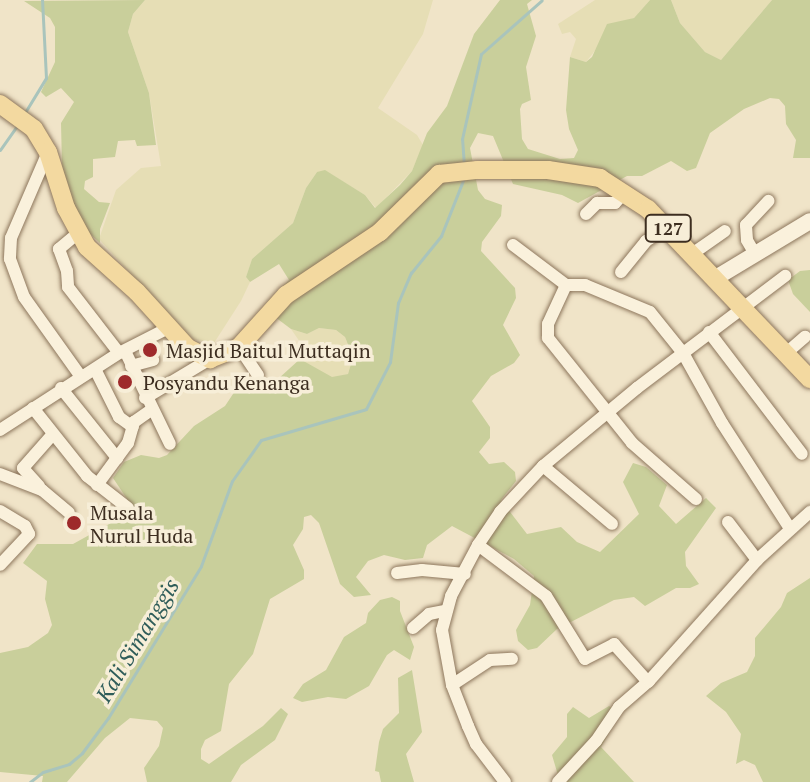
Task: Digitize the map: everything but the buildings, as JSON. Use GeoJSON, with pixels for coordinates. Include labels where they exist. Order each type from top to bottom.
{"type":"FeatureCollection","features":[{"type":"Feature","properties":{"kind":"main road"},"geometry":{"type":"LineString","coordinates":[[8,108],[34,129],[48,152],[78,233],[92,253],[137,292],[188,348],[210,359]]}},
{"type":"Feature","properties":{"kind":"main road","name":"127"},"geometry":{"type":"LineString","coordinates":[[210,359],[239,347],[286,295],[380,232],[432,179],[450,171],[548,170],[600,178],[625,192],[667,228],[810,379]]}},
{"type":"Feature","properties":{"kind":"street"},"geometry":{"type":"LineString","coordinates":[[48,152],[11,238],[10,259],[24,297],[81,377]]}},
{"type":"Feature","properties":{"kind":"street"},"geometry":{"type":"LineString","coordinates":[[586,214],[597,203],[615,203],[625,192]]}},
{"type":"Feature","properties":{"kind":"street"},"geometry":{"type":"LineString","coordinates":[[755,254],[747,240],[746,225],[768,201]]}},
{"type":"Feature","properties":{"kind":"street"},"geometry":{"type":"LineString","coordinates":[[714,279],[810,221]]}},
{"type":"Feature","properties":{"kind":"street"},"geometry":{"type":"LineString","coordinates":[[621,272],[646,241],[667,228]]}},
{"type":"Feature","properties":{"kind":"street"},"geometry":{"type":"LineString","coordinates":[[692,254],[725,231]]}},
{"type":"Feature","properties":{"kind":"street"},"geometry":{"type":"LineString","coordinates":[[78,233],[59,249],[67,271],[68,287],[122,352],[170,444]]}},
{"type":"Feature","properties":{"kind":"street"},"geometry":{"type":"LineString","coordinates":[[513,245],[566,285],[585,285],[650,312],[683,353],[722,423],[789,527]]}},
{"type":"Feature","properties":{"kind":"street"},"geometry":{"type":"LineString","coordinates":[[505,782],[476,744],[452,685],[442,630],[445,611],[478,545],[500,512],[543,466],[709,332],[785,276]]}},
{"type":"Feature","properties":{"kind":"street"},"geometry":{"type":"LineString","coordinates":[[566,285],[546,331],[632,443],[696,499]]}},
{"type":"Feature","properties":{"kind":"street"},"geometry":{"type":"LineString","coordinates":[[0,430],[61,388],[168,328]]}},
{"type":"Feature","properties":{"kind":"street"},"geometry":{"type":"LineString","coordinates":[[709,332],[802,454]]}},
{"type":"Feature","properties":{"kind":"street"},"geometry":{"type":"LineString","coordinates":[[784,355],[805,337]]}},
{"type":"Feature","properties":{"kind":"street"},"geometry":{"type":"LineString","coordinates":[[239,347],[258,375]]}},
{"type":"Feature","properties":{"kind":"street"},"geometry":{"type":"LineString","coordinates":[[97,485],[128,443],[133,427],[148,404],[210,359]]}},
{"type":"Feature","properties":{"kind":"street"},"geometry":{"type":"LineString","coordinates":[[131,366],[153,360]]}},
{"type":"Feature","properties":{"kind":"street"},"geometry":{"type":"LineString","coordinates":[[95,369],[119,417],[133,427]]}},
{"type":"Feature","properties":{"kind":"street"},"geometry":{"type":"LineString","coordinates":[[61,388],[117,458]]}},
{"type":"Feature","properties":{"kind":"street"},"geometry":{"type":"LineString","coordinates":[[33,408],[97,485],[128,508]]}},
{"type":"Feature","properties":{"kind":"street"},"geometry":{"type":"LineString","coordinates":[[53,434],[23,468],[42,490],[69,513]]}},
{"type":"Feature","properties":{"kind":"street"},"geometry":{"type":"LineString","coordinates":[[543,466],[612,524]]}},
{"type":"Feature","properties":{"kind":"street"},"geometry":{"type":"LineString","coordinates":[[0,474],[42,490]]}},
{"type":"Feature","properties":{"kind":"street"},"geometry":{"type":"LineString","coordinates":[[0,511],[25,526],[29,534],[0,565]]}},
{"type":"Feature","properties":{"kind":"street"},"geometry":{"type":"LineString","coordinates":[[558,782],[596,741],[619,707],[648,682],[789,527],[810,512]]}},
{"type":"Feature","properties":{"kind":"street"},"geometry":{"type":"LineString","coordinates":[[728,522],[757,560]]}},
{"type":"Feature","properties":{"kind":"street"},"geometry":{"type":"LineString","coordinates":[[478,545],[546,596],[585,659],[614,644],[648,682]]}},
{"type":"Feature","properties":{"kind":"street"},"geometry":{"type":"LineString","coordinates":[[397,573],[422,570],[465,574]]}},
{"type":"Feature","properties":{"kind":"street"},"geometry":{"type":"LineString","coordinates":[[413,628],[429,614],[445,611]]}},
{"type":"Feature","properties":{"kind":"street"},"geometry":{"type":"LineString","coordinates":[[452,685],[490,660],[512,659]]}},
{"type":"Feature","properties":{"kind":"shaded area"},"geometry":{"type":"Polygon","coordinates":[[[145,0],[433,0],[423,34],[378,108],[417,135],[423,145],[412,171],[376,208],[365,195],[332,175],[317,172],[306,188],[293,223],[252,259],[246,277],[250,282],[214,343],[190,339],[99,239],[116,190],[141,168],[161,166],[149,93],[128,32],[133,14],[145,0]]]}},
{"type":"Feature","properties":{"kind":"shaded area"},"geometry":{"type":"Polygon","coordinates":[[[595,0],[650,0],[634,18],[616,24],[586,62],[570,57],[576,39],[570,32],[562,34],[558,24],[595,0]]]}},
{"type":"Feature","properties":{"kind":"shaded area"},"geometry":{"type":"Polygon","coordinates":[[[671,0],[772,0],[721,60],[705,52],[680,23],[671,0]]]}},
{"type":"Feature","properties":{"kind":"shaded area"},"geometry":{"type":"Polygon","coordinates":[[[319,328],[336,330],[345,337],[353,357],[348,374],[332,378],[300,359],[302,345],[291,329],[307,334],[319,328]]]}},
{"type":"Feature","properties":{"kind":"green space"},"geometry":{"type":"Polygon","coordinates":[[[145,0],[133,14],[128,32],[149,93],[156,145],[137,146],[135,140],[118,141],[115,157],[93,159],[93,177],[85,181],[84,189],[99,202],[110,203],[100,229],[100,243],[88,232],[71,199],[62,166],[61,123],[74,102],[61,88],[46,97],[41,92],[55,62],[55,27],[50,18],[24,1],[145,0]]]}},
{"type":"Feature","properties":{"kind":"green space"},"geometry":{"type":"Polygon","coordinates":[[[500,0],[532,0],[527,4],[536,36],[526,67],[531,100],[522,104],[520,109],[522,139],[528,149],[560,159],[574,158],[578,150],[569,129],[566,110],[570,57],[586,62],[592,57],[607,24],[634,18],[650,0],[671,0],[680,23],[705,52],[721,60],[772,0],[810,0],[810,158],[793,158],[796,140],[786,124],[785,106],[779,99],[770,98],[744,109],[710,133],[696,168],[687,171],[671,161],[642,176],[627,176],[578,203],[562,195],[513,184],[493,136],[478,133],[470,148],[478,190],[485,199],[502,205],[501,216],[482,242],[481,251],[515,288],[516,298],[503,325],[520,355],[514,363],[491,376],[472,401],[490,427],[490,438],[479,452],[489,464],[504,462],[515,472],[516,481],[501,500],[527,534],[561,527],[577,542],[600,552],[639,514],[623,482],[633,463],[646,467],[667,485],[659,506],[676,524],[706,498],[716,508],[685,552],[686,566],[699,584],[676,588],[645,606],[634,597],[614,600],[557,629],[537,648],[528,650],[518,641],[516,630],[530,605],[534,576],[514,559],[452,526],[427,545],[423,558],[405,560],[384,555],[368,561],[356,577],[371,595],[354,597],[340,584],[319,523],[311,515],[304,517],[303,529],[293,545],[304,570],[304,579],[270,599],[253,654],[229,684],[221,731],[205,740],[201,749],[201,759],[209,764],[263,726],[281,708],[288,714],[275,740],[241,765],[231,782],[147,782],[144,768],[159,746],[163,728],[157,721],[130,718],[105,738],[67,782],[42,782],[43,776],[0,772],[0,653],[28,647],[48,633],[52,625],[45,599],[47,581],[23,563],[37,544],[73,544],[111,523],[127,499],[113,478],[124,462],[141,455],[159,458],[167,455],[194,426],[225,406],[235,391],[254,393],[278,379],[300,359],[332,377],[348,374],[353,357],[345,337],[336,330],[319,328],[307,334],[291,329],[275,317],[268,301],[289,280],[279,264],[250,282],[246,277],[252,259],[293,223],[306,188],[317,172],[325,170],[365,195],[375,208],[400,185],[412,171],[427,133],[447,106],[474,34],[500,0]]]}},
{"type":"Feature","properties":{"kind":"green space"},"geometry":{"type":"Polygon","coordinates":[[[810,270],[810,312],[793,294],[788,280],[800,271],[810,270]]]}},
{"type":"Feature","properties":{"kind":"green space"},"geometry":{"type":"Polygon","coordinates":[[[810,578],[810,782],[763,782],[755,765],[744,760],[736,764],[741,734],[726,712],[706,696],[721,683],[747,672],[755,656],[755,638],[781,607],[787,593],[810,578]]]}},
{"type":"Feature","properties":{"kind":"green space"},"geometry":{"type":"Polygon","coordinates":[[[392,597],[400,601],[400,611],[414,647],[410,660],[394,650],[387,655],[369,686],[346,699],[328,697],[302,702],[293,698],[303,684],[326,670],[344,637],[366,623],[368,613],[380,600],[392,597]]]}},
{"type":"Feature","properties":{"kind":"green space"},"geometry":{"type":"Polygon","coordinates":[[[412,670],[422,732],[406,754],[414,782],[381,782],[379,772],[375,771],[379,742],[383,729],[399,713],[398,678],[412,670]]]}},
{"type":"Feature","properties":{"kind":"green space"},"geometry":{"type":"Polygon","coordinates":[[[609,706],[620,714],[601,747],[634,782],[560,782],[552,755],[567,737],[567,714],[573,707],[589,718],[609,706]]]}},
{"type":"Feature","properties":{"kind":"waterway"},"geometry":{"type":"LineString","coordinates":[[24,114],[46,78],[42,0]]}},
{"type":"Feature","properties":{"kind":"waterway","name":"Kali Simanggis"},"geometry":{"type":"LineString","coordinates":[[464,166],[462,139],[481,54],[542,0]]}},
{"type":"Feature","properties":{"kind":"waterway"},"geometry":{"type":"LineString","coordinates":[[0,150],[18,124]]}},
{"type":"Feature","properties":{"kind":"waterway","name":"Kali Simanggis"},"geometry":{"type":"LineString","coordinates":[[30,782],[43,772],[69,764],[82,753],[108,718],[201,566],[232,481],[261,440],[366,409],[390,362],[398,303],[411,273],[441,236],[464,178]]}},
{"type":"Feature","properties":{"kind":"place","name":"Masjid Baitul Muttaqin"},"geometry":{"type":"Point","coordinates":[150,350]}},
{"type":"Feature","properties":{"kind":"place","name":"Posyandu Kenanga"},"geometry":{"type":"Point","coordinates":[125,382]}},
{"type":"Feature","properties":{"kind":"place","name":"Musala Nurul Huda"},"geometry":{"type":"Point","coordinates":[74,523]}}]}
